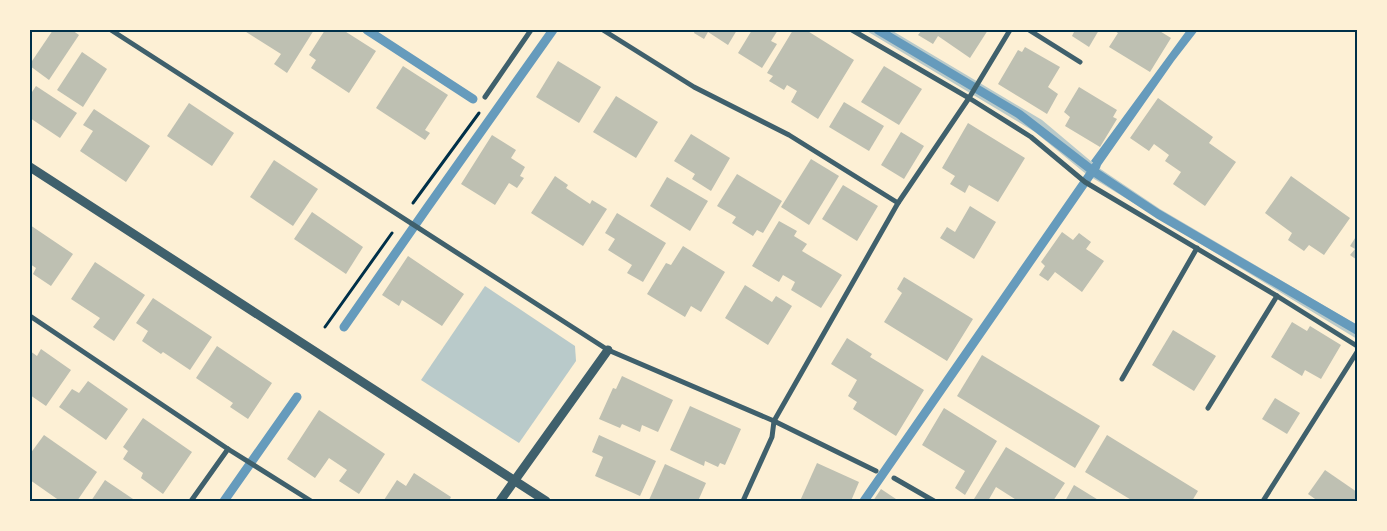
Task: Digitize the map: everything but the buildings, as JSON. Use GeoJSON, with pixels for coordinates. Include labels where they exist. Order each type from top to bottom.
{"type":"FeatureCollection","features":[{"type":"Feature","properties":{"kind":"street"},"geometry":{"type":"LineString","coordinates":[[112,30],[608,350],[774,422],[876,471]]}},
{"type":"Feature","properties":{"kind":"street"},"geometry":{"type":"LineString","coordinates":[[485,97],[531,30]]}},
{"type":"Feature","properties":{"kind":"street"},"geometry":{"type":"LineString","coordinates":[[603,30],[694,87],[789,135],[898,203]]}},
{"type":"Feature","properties":{"kind":"street"},"geometry":{"type":"LineString","coordinates":[[852,30],[969,98],[1031,137],[1085,182],[1278,296],[1357,346]]}},
{"type":"Feature","properties":{"kind":"street"},"geometry":{"type":"LineString","coordinates":[[743,501],[772,437],[774,422],[898,203],[969,98],[1010,30]]}},
{"type":"Feature","properties":{"kind":"street"},"geometry":{"type":"LineString","coordinates":[[1029,30],[1080,62]]}},
{"type":"Feature","properties":{"kind":"street"},"geometry":{"type":"LineString","coordinates":[[30,167],[546,501]]}},
{"type":"Feature","properties":{"kind":"street"},"geometry":{"type":"LineString","coordinates":[[1122,379],[1197,248]]}},
{"type":"Feature","properties":{"kind":"street"},"geometry":{"type":"LineString","coordinates":[[1208,408],[1278,296]]}},
{"type":"Feature","properties":{"kind":"street"},"geometry":{"type":"LineString","coordinates":[[30,316],[240,457],[311,501]]}},
{"type":"Feature","properties":{"kind":"street"},"geometry":{"type":"LineString","coordinates":[[500,501],[608,350]]}},
{"type":"Feature","properties":{"kind":"street"},"geometry":{"type":"LineString","coordinates":[[1263,501],[1357,352]]}},
{"type":"Feature","properties":{"kind":"street"},"geometry":{"type":"LineString","coordinates":[[191,501],[228,449]]}},
{"type":"Feature","properties":{"kind":"street"},"geometry":{"type":"LineString","coordinates":[[894,478],[934,501]]}},
{"type":"Feature","properties":{"kind":"shaded area"},"geometry":{"type":"Polygon","coordinates":[[[865,30],[891,30],[1042,120],[1099,168],[1160,209],[1357,325],[1357,339],[1086,174],[1035,132],[865,30]]]}},
{"type":"Feature","properties":{"kind":"shaded area"},"geometry":{"type":"Polygon","coordinates":[[[485,286],[575,346],[576,361],[519,443],[421,380],[485,286]]]}},
{"type":"Feature","properties":{"kind":"water"},"geometry":{"type":"Polygon","coordinates":[[[1187,30],[1198,30],[1099,168],[1091,161],[1187,30]]]}},
{"type":"Feature","properties":{"kind":"waterway"},"geometry":{"type":"LineString","coordinates":[[367,30],[473,99]]}},
{"type":"Feature","properties":{"kind":"waterway"},"geometry":{"type":"LineString","coordinates":[[344,327],[553,30]]}},
{"type":"Feature","properties":{"kind":"waterway"},"geometry":{"type":"LineString","coordinates":[[878,30],[1019,114],[1093,171],[1158,214],[1357,330]]}},
{"type":"Feature","properties":{"kind":"waterway"},"geometry":{"type":"LineString","coordinates":[[864,501],[1096,166]]}},
{"type":"Feature","properties":{"kind":"waterway"},"geometry":{"type":"LineString","coordinates":[[224,501],[297,397]]}}]}
